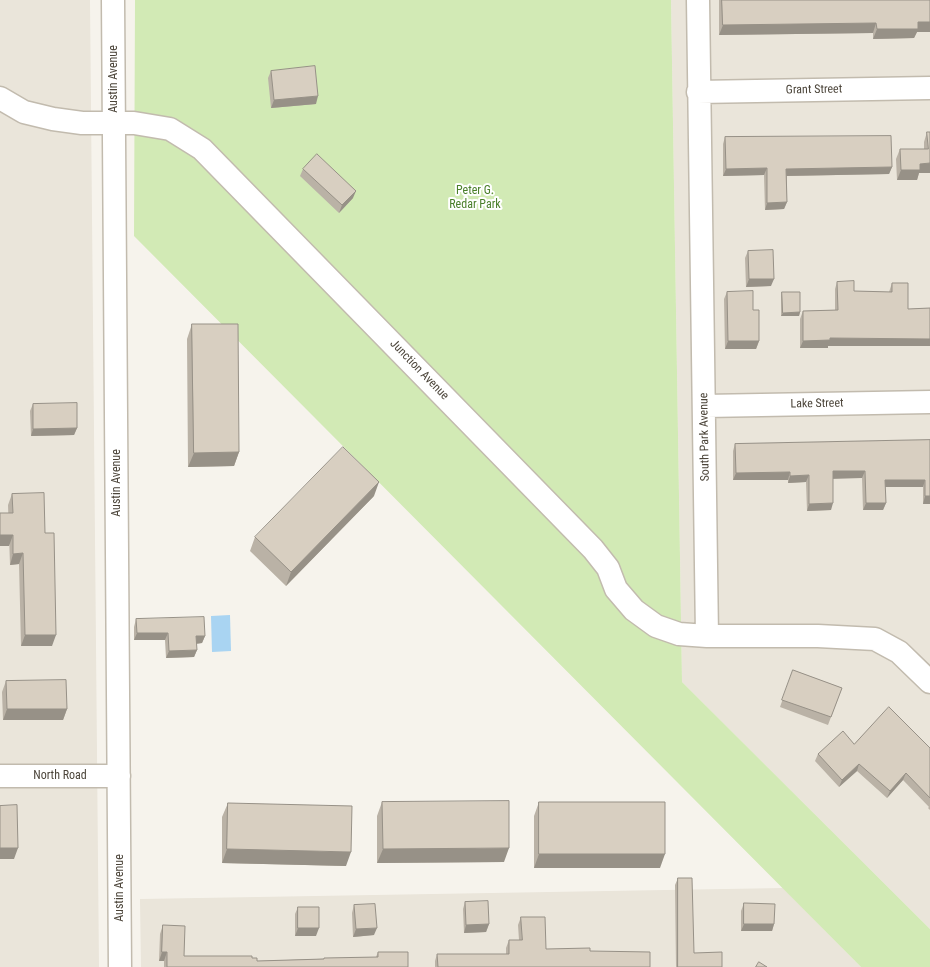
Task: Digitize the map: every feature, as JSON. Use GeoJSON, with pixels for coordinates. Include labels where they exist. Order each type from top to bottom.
{"type":"FeatureCollection","features":[{"type":"Feature","properties":{"kind":"street","name":"Austin Avenue"},"geometry":{"type":"LineString","coordinates":[[113,0],[120,967]]}},
{"type":"Feature","properties":{"kind":"street","name":"South Park Avenue"},"geometry":{"type":"LineString","coordinates":[[698,0],[707,636]]}},
{"type":"Feature","properties":{"kind":"street","name":"Grant Street"},"geometry":{"type":"LineString","coordinates":[[698,92],[930,88]]}},
{"type":"Feature","properties":{"kind":"street","name":"Junction Avenue"},"geometry":{"type":"LineString","coordinates":[[0,98],[24,112],[53,119],[82,123],[134,122],[170,129],[202,149],[593,548],[608,568],[616,589],[634,610],[656,626],[679,634],[707,636]]}},
{"type":"Feature","properties":{"kind":"street","name":"Lake Street"},"geometry":{"type":"LineString","coordinates":[[705,406],[930,402]]}},
{"type":"Feature","properties":{"kind":"street"},"geometry":{"type":"LineString","coordinates":[[707,636],[818,636],[875,640],[900,652],[930,682]]}},
{"type":"Feature","properties":{"kind":"street","name":"North Road"},"geometry":{"type":"LineString","coordinates":[[0,776],[119,776]]}},
{"type":"Feature","properties":{"kind":"shaded area"},"geometry":{"type":"Polygon","coordinates":[[[0,0],[90,0],[99,967],[0,967],[0,0]]]}},
{"type":"Feature","properties":{"kind":"shaded area"},"geometry":{"type":"Polygon","coordinates":[[[671,0],[930,0],[930,929],[682,682],[671,0]]]}},
{"type":"Feature","properties":{"kind":"shaded area"},"geometry":{"type":"Polygon","coordinates":[[[783,888],[861,967],[141,967],[140,899],[783,888]]]}},
{"type":"Feature","properties":{"kind":"green space","name":"Peter G. Redar Park"},"geometry":{"type":"Polygon","coordinates":[[[135,0],[671,0],[682,682],[930,929],[930,967],[861,967],[134,236],[135,0]]]}},
{"type":"Feature","properties":{"kind":"water"},"geometry":{"type":"Polygon","coordinates":[[[230,615],[231,651],[212,652],[211,616],[230,615]]]}},
{"type":"Feature","properties":{"kind":"building"},"geometry":{"type":"Polygon","coordinates":[[[722,0],[930,0],[930,22],[918,22],[918,29],[877,29],[876,23],[723,25],[722,0]]]}},
{"type":"Feature","properties":{"kind":"building"},"geometry":{"type":"Polygon","coordinates":[[[315,66],[318,96],[274,100],[271,71],[315,66]]]}},
{"type":"Feature","properties":{"kind":"building"},"geometry":{"type":"Polygon","coordinates":[[[927,132],[930,132],[930,163],[920,164],[920,170],[901,170],[900,149],[928,149],[927,132]]]}},
{"type":"Feature","properties":{"kind":"building"},"geometry":{"type":"Polygon","coordinates":[[[891,136],[892,167],[786,169],[787,202],[767,203],[767,168],[726,169],[725,137],[891,136]]]}},
{"type":"Feature","properties":{"kind":"building"},"geometry":{"type":"Polygon","coordinates":[[[317,154],[356,191],[342,205],[303,169],[317,154]]]}},
{"type":"Feature","properties":{"kind":"building"},"geometry":{"type":"Polygon","coordinates":[[[773,250],[774,279],[749,279],[748,251],[773,250]]]}},
{"type":"Feature","properties":{"kind":"building"},"geometry":{"type":"Polygon","coordinates":[[[854,281],[854,291],[892,292],[892,283],[908,283],[908,309],[930,308],[930,339],[830,338],[830,340],[803,341],[803,311],[838,310],[837,282],[854,281]]]}},
{"type":"Feature","properties":{"kind":"building"},"geometry":{"type":"Polygon","coordinates":[[[753,291],[753,310],[759,310],[759,341],[728,341],[727,292],[753,291]]]}},
{"type":"Feature","properties":{"kind":"building"},"geometry":{"type":"Polygon","coordinates":[[[782,292],[800,292],[800,312],[783,313],[782,292]]]}},
{"type":"Feature","properties":{"kind":"building"},"geometry":{"type":"Polygon","coordinates":[[[192,324],[238,324],[239,452],[194,453],[192,324]]]}},
{"type":"Feature","properties":{"kind":"building"},"geometry":{"type":"Polygon","coordinates":[[[77,403],[77,428],[33,429],[33,404],[77,403]]]}},
{"type":"Feature","properties":{"kind":"building"},"geometry":{"type":"Polygon","coordinates":[[[930,440],[930,496],[925,496],[925,480],[885,480],[886,503],[866,503],[865,471],[833,471],[833,503],[809,504],[809,475],[790,476],[790,472],[736,473],[735,444],[930,440]]]}},
{"type":"Feature","properties":{"kind":"building"},"geometry":{"type":"Polygon","coordinates":[[[343,447],[379,482],[291,572],[255,537],[343,447]]]}},
{"type":"Feature","properties":{"kind":"building"},"geometry":{"type":"Polygon","coordinates":[[[44,493],[45,533],[54,533],[56,635],[25,635],[23,553],[13,554],[13,535],[0,535],[0,513],[13,513],[12,494],[44,493]]]}},
{"type":"Feature","properties":{"kind":"building"},"geometry":{"type":"Polygon","coordinates":[[[204,617],[205,636],[196,636],[197,650],[169,651],[168,633],[137,633],[136,619],[204,617]]]}},
{"type":"Feature","properties":{"kind":"building"},"geometry":{"type":"Polygon","coordinates":[[[793,670],[842,688],[831,717],[782,700],[793,670]]]}},
{"type":"Feature","properties":{"kind":"building"},"geometry":{"type":"Polygon","coordinates":[[[66,680],[67,709],[7,709],[6,681],[66,680]]]}},
{"type":"Feature","properties":{"kind":"building"},"geometry":{"type":"Polygon","coordinates":[[[889,707],[930,748],[930,798],[906,773],[890,791],[859,764],[842,780],[818,754],[843,731],[854,744],[889,707]]]}},
{"type":"Feature","properties":{"kind":"building"},"geometry":{"type":"Polygon","coordinates":[[[509,801],[509,848],[383,849],[382,802],[509,801]]]}},
{"type":"Feature","properties":{"kind":"building"},"geometry":{"type":"Polygon","coordinates":[[[539,802],[665,802],[665,854],[539,854],[539,802]]]}},
{"type":"Feature","properties":{"kind":"building"},"geometry":{"type":"Polygon","coordinates":[[[228,803],[352,806],[351,852],[227,849],[228,803]]]}},
{"type":"Feature","properties":{"kind":"building"},"geometry":{"type":"Polygon","coordinates":[[[17,805],[18,848],[0,848],[0,806],[17,805]]]}},
{"type":"Feature","properties":{"kind":"building"},"geometry":{"type":"Polygon","coordinates":[[[678,878],[692,878],[694,953],[722,952],[722,967],[678,967],[678,878]]]}},
{"type":"Feature","properties":{"kind":"building"},"geometry":{"type":"Polygon","coordinates":[[[488,901],[489,924],[466,925],[465,902],[488,901]]]}},
{"type":"Feature","properties":{"kind":"building"},"geometry":{"type":"Polygon","coordinates":[[[744,903],[775,904],[774,924],[744,924],[744,903]]]}},
{"type":"Feature","properties":{"kind":"building"},"geometry":{"type":"Polygon","coordinates":[[[375,904],[377,928],[356,929],[354,905],[375,904]]]}},
{"type":"Feature","properties":{"kind":"building"},"geometry":{"type":"Polygon","coordinates":[[[298,907],[319,907],[319,928],[298,928],[298,907]]]}},
{"type":"Feature","properties":{"kind":"building"},"geometry":{"type":"Polygon","coordinates":[[[521,917],[545,917],[546,949],[590,948],[590,951],[650,952],[650,967],[438,967],[437,954],[509,954],[509,940],[522,940],[521,917]]]}},
{"type":"Feature","properties":{"kind":"building"},"geometry":{"type":"Polygon","coordinates":[[[163,925],[185,926],[184,956],[252,956],[252,958],[257,958],[257,961],[378,957],[378,952],[408,952],[408,967],[167,967],[167,952],[162,952],[163,925]]]}},
{"type":"Feature","properties":{"kind":"building"},"geometry":{"type":"Polygon","coordinates":[[[759,962],[767,967],[756,967],[759,962]]]}}]}
